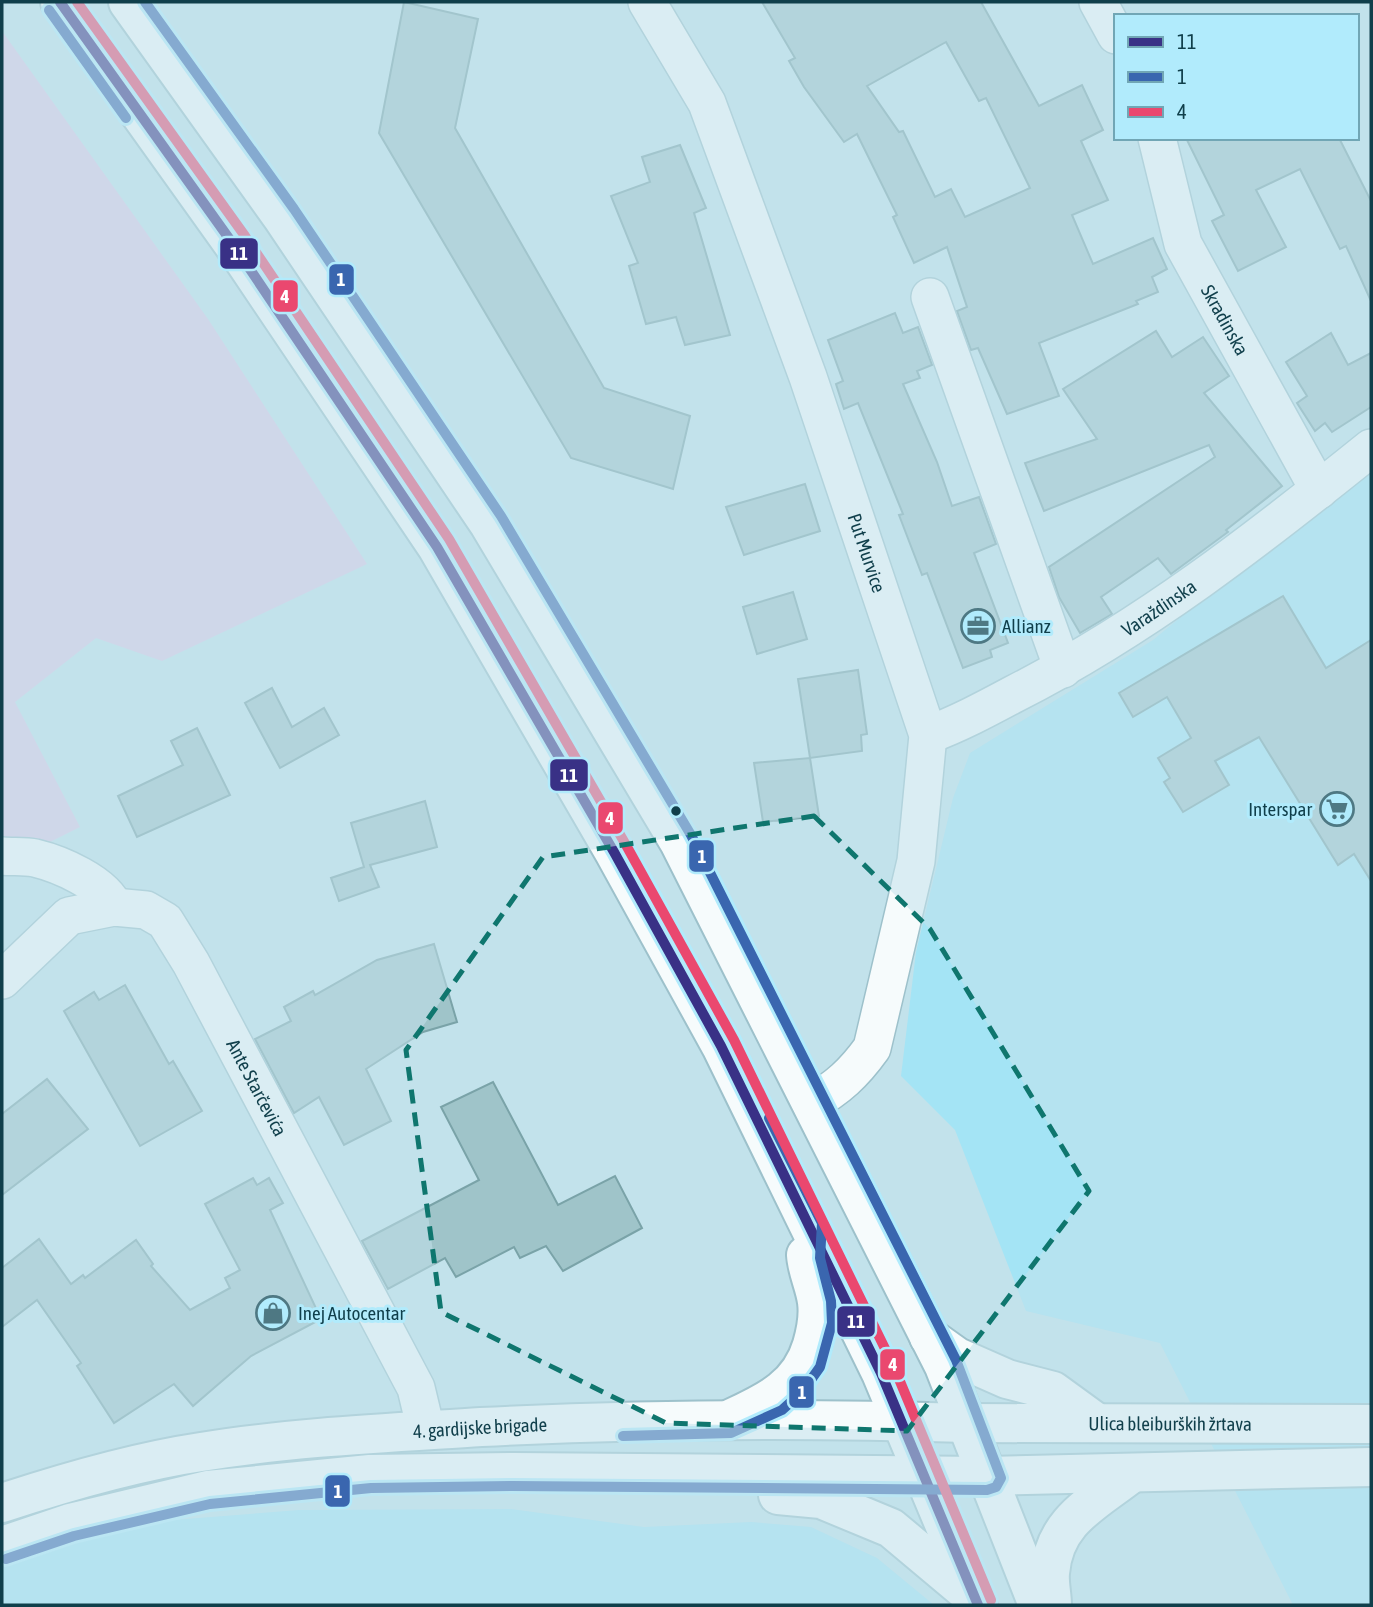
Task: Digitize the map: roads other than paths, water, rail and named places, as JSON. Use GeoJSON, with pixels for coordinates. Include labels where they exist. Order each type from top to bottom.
{"type":"FeatureCollection","features":[{"type":"Feature","properties":{"kind":"main road"},"geometry":{"type":"LineString","coordinates":[[60,2],[233,244],[438,547],[614,852],[715,1034],[808,1225],[901,1421],[977,1602]]}},
{"type":"Feature","properties":{"kind":"main road"},"geometry":{"type":"LineString","coordinates":[[128,2],[282,218],[489,524],[679,842],[944,1366],[1038,1605]]}},
{"type":"Feature","properties":{"kind":"main road"},"geometry":{"type":"LineString","coordinates":[[727,1420],[774,1399],[793,1382],[807,1363],[818,1322],[817,1303],[806,1259],[808,1225]]}},
{"type":"Feature","properties":{"kind":"main road"},"geometry":{"type":"LineString","coordinates":[[928,1336],[957,1357],[1007,1379],[1052,1391],[1097,1423]]}},
{"type":"Feature","properties":{"kind":"main road","name":"4. gardijske brigade"},"geometry":{"type":"LineString","coordinates":[[2,1503],[60,1484],[200,1452],[426,1430],[565,1423],[727,1420],[967,1423]]}},
{"type":"Feature","properties":{"kind":"main road","name":"Ulica bleiburških žrtava"},"geometry":{"type":"LineString","coordinates":[[967,1423],[1371,1424]]}},
{"type":"Feature","properties":{"kind":"main road"},"geometry":{"type":"LineString","coordinates":[[2,1546],[70,1523],[208,1490],[370,1474],[988,1476],[1371,1467]]}},
{"type":"Feature","properties":{"kind":"main road"},"geometry":{"type":"LineString","coordinates":[[1052,1605],[1049,1573],[1059,1535],[1081,1510],[1132,1473]]}},
{"type":"Feature","properties":{"kind":"main road"},"geometry":{"type":"LineString","coordinates":[[704,1475],[742,1493],[821,1499],[855,1511],[891,1528],[977,1602]]}},
{"type":"Feature","properties":{"kind":"street","name":"Put Murvice"},"geometry":{"type":"LineString","coordinates":[[647,2],[707,103],[808,377],[928,735],[916,861],[872,1048],[854,1073],[838,1089],[811,1103]]}},
{"type":"Feature","properties":{"kind":"street"},"geometry":{"type":"LineString","coordinates":[[1098,2],[1114,31]]}},
{"type":"Feature","properties":{"kind":"street","name":"Skradinska"},"geometry":{"type":"LineString","coordinates":[[1157,140],[1183,244],[1319,490]]}},
{"type":"Feature","properties":{"kind":"street"},"geometry":{"type":"LineString","coordinates":[[930,297],[1063,670]]}},
{"type":"Feature","properties":{"kind":"street","name":"Varaždinska"},"geometry":{"type":"LineString","coordinates":[[928,735],[1063,670],[1225,565],[1371,448]]}},
{"type":"Feature","properties":{"kind":"street"},"geometry":{"type":"LineString","coordinates":[[2,856],[35,858],[81,877],[110,897],[114,907]]}},
{"type":"Feature","properties":{"kind":"street","name":"Ante Starčevića"},"geometry":{"type":"LineString","coordinates":[[2,979],[69,916],[114,907],[146,910],[165,921],[191,963],[416,1388],[426,1430]]}},
{"type":"Feature","properties":{"kind":"place","name":"Allianz"},"geometry":{"type":"Point","coordinates":[978,626]}},
{"type":"Feature","properties":{"kind":"place","name":"Interspar"},"geometry":{"type":"Point","coordinates":[1337,809]}},
{"type":"Feature","properties":{"kind":"place","name":"Inej Autocentar"},"geometry":{"type":"Point","coordinates":[273,1313]}}]}
